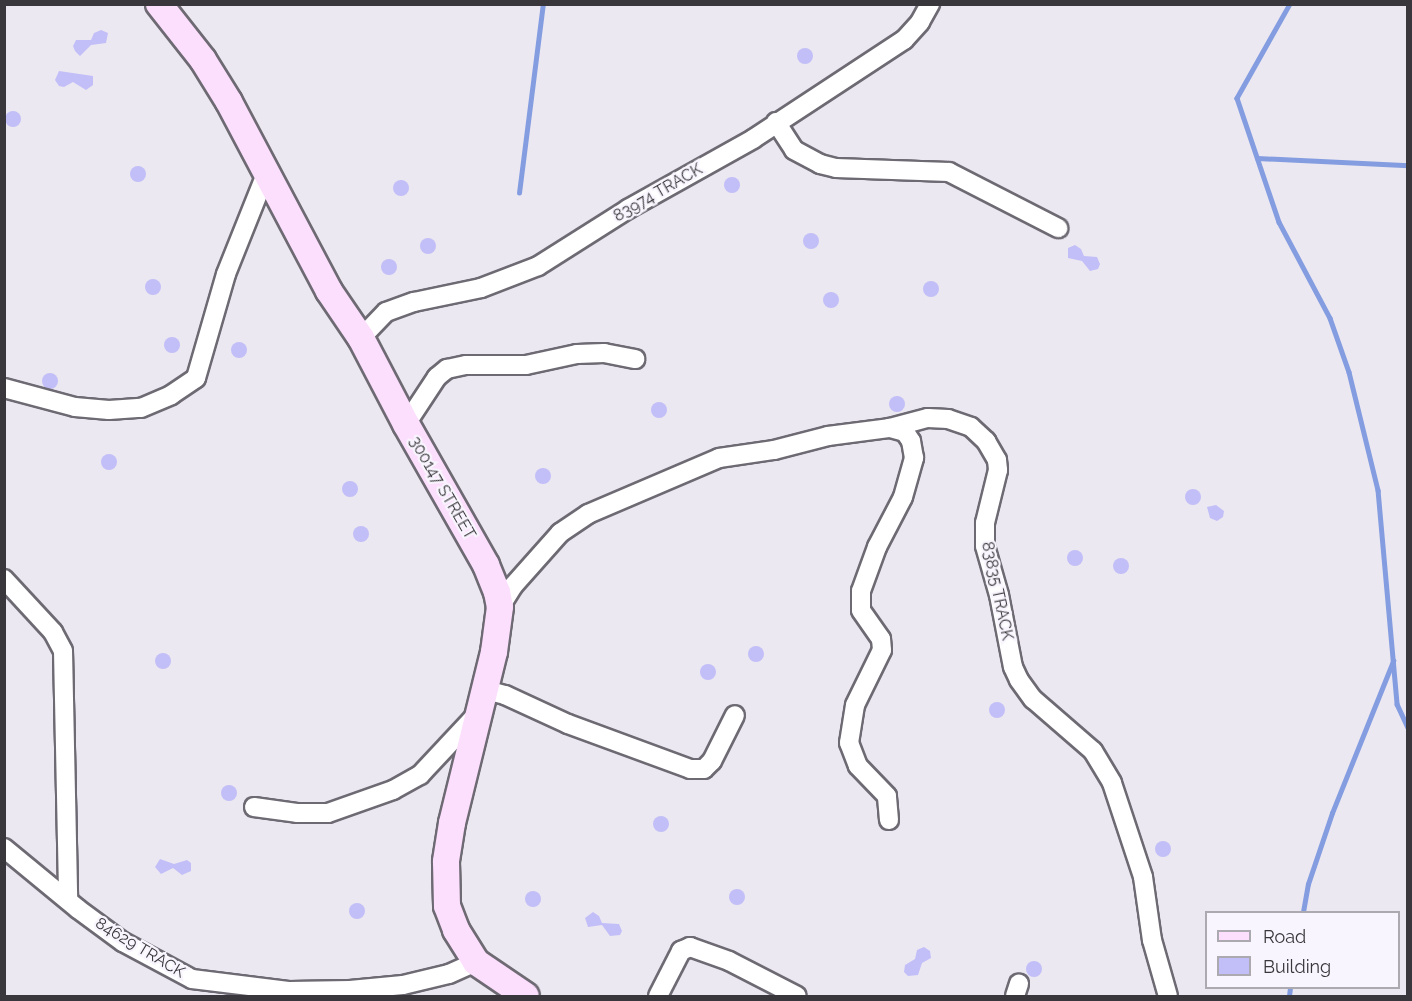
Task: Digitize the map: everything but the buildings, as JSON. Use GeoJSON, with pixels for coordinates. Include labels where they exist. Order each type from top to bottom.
{"type":"FeatureCollection","features":[{"type":"Feature","properties":{"kind":"street","name":"300147 STREET"},"geometry":{"type":"LineString","coordinates":[[159,4],[203,60],[329,291],[362,338],[406,424],[486,565],[500,607],[484,700],[452,823],[446,862],[447,906],[456,930],[476,962],[526,996]]}},
{"type":"Feature","properties":{"kind":"street","name":"83974 TRACK"},"geometry":{"type":"LineString","coordinates":[[362,338],[386,312],[414,302],[481,288],[538,266],[627,209],[753,139],[904,40],[921,22],[930,4]]}},
{"type":"Feature","properties":{"kind":"street"},"geometry":{"type":"LineString","coordinates":[[776,122],[794,150],[820,164],[836,168],[949,172],[1058,228]]}},
{"type":"Feature","properties":{"kind":"street"},"geometry":{"type":"LineString","coordinates":[[4,388],[75,407],[109,410],[141,408],[171,395],[196,378],[226,274],[266,174]]}},
{"type":"Feature","properties":{"kind":"street"},"geometry":{"type":"LineString","coordinates":[[406,424],[436,377],[447,369],[466,365],[526,365],[577,354],[604,353],[636,359]]}},
{"type":"Feature","properties":{"kind":"street","name":"83835 TRACK"},"geometry":{"type":"LineString","coordinates":[[500,607],[513,586],[560,533],[588,514],[719,458],[774,450],[828,436],[890,429],[928,418],[948,419],[977,431],[993,452],[998,470],[985,523],[985,546],[999,595],[1013,667],[1019,680],[1034,699],[1093,751],[1112,783],[1143,877],[1152,940],[1167,996]]}},
{"type":"Feature","properties":{"kind":"street"},"geometry":{"type":"LineString","coordinates":[[889,820],[890,804],[887,796],[858,766],[849,743],[855,705],[882,650],[881,639],[861,610],[861,591],[877,547],[903,496],[914,458],[911,441],[905,432],[890,429]]}},
{"type":"Feature","properties":{"kind":"street"},"geometry":{"type":"LineString","coordinates":[[4,579],[53,632],[63,651],[68,900]]}},
{"type":"Feature","properties":{"kind":"street"},"geometry":{"type":"LineString","coordinates":[[254,807],[297,813],[328,813],[393,790],[420,775],[484,700],[515,698],[568,724],[690,769],[704,769],[712,762],[735,715]]}},
{"type":"Feature","properties":{"kind":"street","name":"84629 TRACK"},"geometry":{"type":"LineString","coordinates":[[4,848],[123,942],[192,979],[290,991],[350,990],[403,985],[449,974],[476,962]]}},
{"type":"Feature","properties":{"kind":"street"},"geometry":{"type":"LineString","coordinates":[[658,996],[681,951],[690,947],[729,960],[797,996]]}},
{"type":"Feature","properties":{"kind":"waterway"},"geometry":{"type":"LineString","coordinates":[[519,193],[543,4]]}},
{"type":"Feature","properties":{"kind":"waterway"},"geometry":{"type":"LineString","coordinates":[[1290,4],[1237,98],[1279,222],[1330,318],[1349,372],[1378,490],[1397,704],[1408,728]]}},
{"type":"Feature","properties":{"kind":"waterway"},"geometry":{"type":"LineString","coordinates":[[1257,158],[1408,165]]}},
{"type":"Feature","properties":{"kind":"waterway"},"geometry":{"type":"LineString","coordinates":[[1303,911],[1308,884],[1332,813],[1393,661]]}},
{"type":"Feature","properties":{"kind":"waterway"},"geometry":{"type":"LineString","coordinates":[[1289,996],[1290,989]]}}]}
